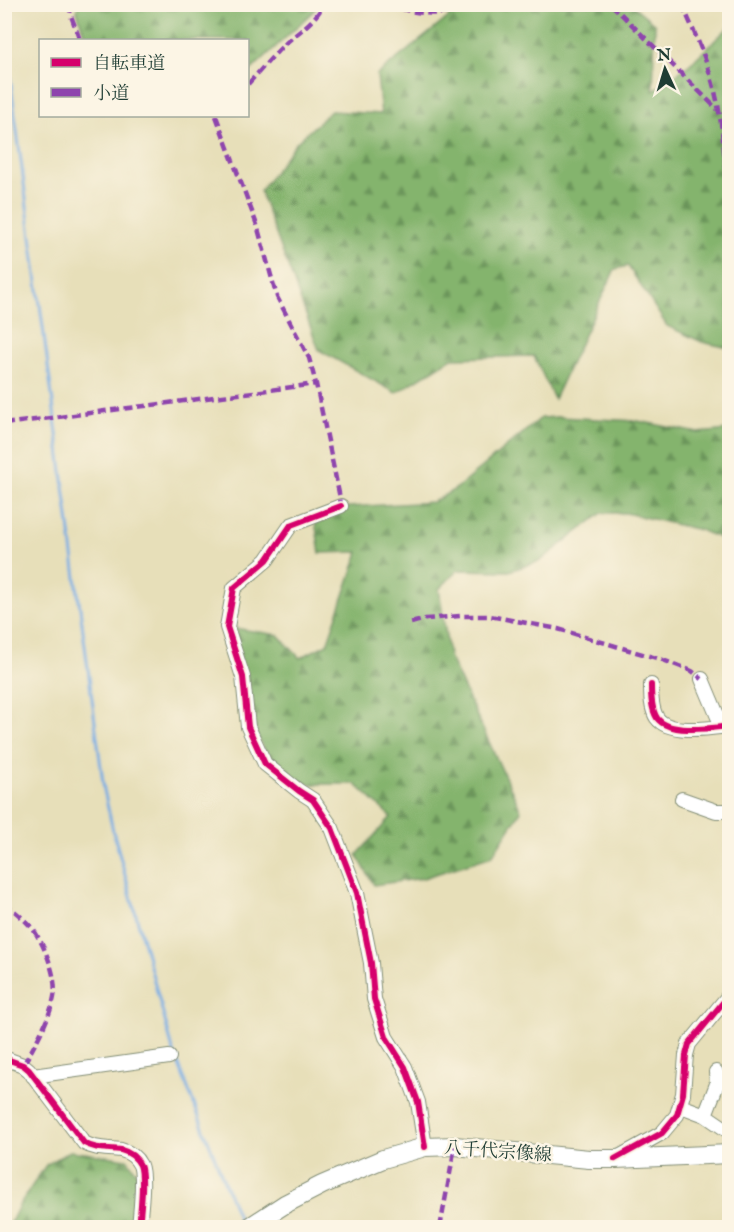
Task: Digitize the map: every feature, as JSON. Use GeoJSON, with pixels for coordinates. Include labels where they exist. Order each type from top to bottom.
{"type":"FeatureCollection","features":[{"type":"Feature","properties":{"kind":"main road","name":"八千代宗像線"},"geometry":{"type":"LineString","coordinates":[[248,1227],[322,1185],[383,1159],[425,1147],[455,1146],[589,1159],[729,1154]]}},
{"type":"Feature","properties":{"kind":"street"},"geometry":{"type":"LineString","coordinates":[[341,506],[291,525],[267,560],[234,588],[227,627],[243,677],[248,727],[265,764],[314,800],[332,828],[357,893],[374,999],[386,1037],[405,1067],[418,1102],[425,1147]]}},
{"type":"Feature","properties":{"kind":"street"},"geometry":{"type":"LineString","coordinates":[[702,679],[718,717],[729,725]]}},
{"type":"Feature","properties":{"kind":"street"},"geometry":{"type":"LineString","coordinates":[[651,685],[653,707],[657,718],[664,724],[695,729],[729,725]]}},
{"type":"Feature","properties":{"kind":"street"},"geometry":{"type":"LineString","coordinates":[[682,799],[716,811],[729,811]]}},
{"type":"Feature","properties":{"kind":"street"},"geometry":{"type":"LineString","coordinates":[[615,1159],[662,1133],[677,1115],[681,1106],[689,1044],[729,994]]}},
{"type":"Feature","properties":{"kind":"street"},"geometry":{"type":"LineString","coordinates":[[33,1076],[169,1057]]}},
{"type":"Feature","properties":{"kind":"street"},"geometry":{"type":"LineString","coordinates":[[4,1058],[23,1065],[84,1143],[97,1148],[130,1153],[140,1164],[142,1179],[139,1227]]}},
{"type":"Feature","properties":{"kind":"street"},"geometry":{"type":"LineString","coordinates":[[705,1115],[717,1084],[716,1072]]}},
{"type":"Feature","properties":{"kind":"street"},"geometry":{"type":"LineString","coordinates":[[681,1106],[705,1115],[729,1132]]}},
{"type":"Feature","properties":{"kind":"green space"},"geometry":{"type":"Polygon","coordinates":[[[78,4],[320,4],[249,72],[249,39],[86,39],[77,11],[78,4]]]}},
{"type":"Feature","properties":{"kind":"green space"},"geometry":{"type":"Polygon","coordinates":[[[445,5],[632,5],[655,24],[653,91],[690,64],[729,27],[729,348],[702,342],[667,326],[628,266],[615,269],[554,399],[534,356],[452,358],[396,393],[319,350],[260,191],[296,143],[331,111],[381,114],[377,75],[450,16],[445,5]]]}},
{"type":"Feature","properties":{"kind":"green space"},"geometry":{"type":"Polygon","coordinates":[[[541,418],[638,421],[698,433],[729,430],[729,542],[700,530],[626,513],[602,513],[540,561],[509,571],[458,570],[439,589],[449,656],[521,811],[492,856],[423,878],[374,885],[357,855],[391,817],[355,784],[309,784],[279,775],[256,734],[227,627],[278,635],[300,658],[327,644],[359,552],[320,553],[314,514],[349,507],[433,502],[457,488],[541,418]]]}},
{"type":"Feature","properties":{"kind":"green space"},"geometry":{"type":"Polygon","coordinates":[[[70,1151],[127,1159],[142,1179],[133,1227],[8,1228],[20,1204],[46,1165],[70,1151]]]}},
{"type":"Feature","properties":{"kind":"waterway"},"geometry":{"type":"LineString","coordinates":[[4,32],[104,790],[113,831],[173,1050],[241,1225]]}},
{"type":"Feature","properties":{"kind":"marked path"},"geometry":{"type":"LineString","coordinates":[[72,4],[70,13],[80,39]]}},
{"type":"Feature","properties":{"kind":"marked path"},"geometry":{"type":"LineString","coordinates":[[249,83],[282,47],[312,20],[324,4]]}},
{"type":"Feature","properties":{"kind":"marked path"},"geometry":{"type":"LineString","coordinates":[[387,4],[429,13],[451,12],[471,4]]}},
{"type":"Feature","properties":{"kind":"marked path"},"geometry":{"type":"LineString","coordinates":[[611,4],[718,110]]}},
{"type":"Feature","properties":{"kind":"marked path"},"geometry":{"type":"LineString","coordinates":[[682,4],[706,61],[716,96],[730,216]]}},
{"type":"Feature","properties":{"kind":"marked path"},"geometry":{"type":"LineString","coordinates":[[216,117],[257,225],[277,297],[309,358],[341,506]]}},
{"type":"Feature","properties":{"kind":"marked path"},"geometry":{"type":"LineString","coordinates":[[4,424],[316,384]]}},
{"type":"Feature","properties":{"kind":"marked path"},"geometry":{"type":"LineString","coordinates":[[411,623],[426,619],[490,616],[558,629],[663,660],[692,671],[702,679]]}},
{"type":"Feature","properties":{"kind":"marked path"},"geometry":{"type":"LineString","coordinates":[[4,903],[37,934],[49,961],[54,980],[54,997],[49,1014],[23,1065]]}},
{"type":"Feature","properties":{"kind":"marked path"},"geometry":{"type":"LineString","coordinates":[[440,1228],[455,1146]]}},
{"type":"Feature","properties":{"kind":"cycle path"},"geometry":{"type":"LineString","coordinates":[[341,506],[291,525],[267,560],[234,588],[227,627],[243,677],[248,727],[265,764],[313,800],[332,828],[357,893],[371,963],[374,999],[386,1037],[405,1067],[418,1102],[425,1147]]}},
{"type":"Feature","properties":{"kind":"cycle path"},"geometry":{"type":"LineString","coordinates":[[651,685],[654,710],[657,718],[663,723],[681,729],[730,726]]}},
{"type":"Feature","properties":{"kind":"cycle path"},"geometry":{"type":"LineString","coordinates":[[615,1159],[662,1133],[677,1115],[683,1094],[689,1044],[730,994]]}},
{"type":"Feature","properties":{"kind":"cycle path"},"geometry":{"type":"LineString","coordinates":[[4,1058],[23,1065],[29,1070],[84,1143],[98,1148],[124,1151],[132,1155],[140,1165],[142,1196],[139,1228]]}}]}
